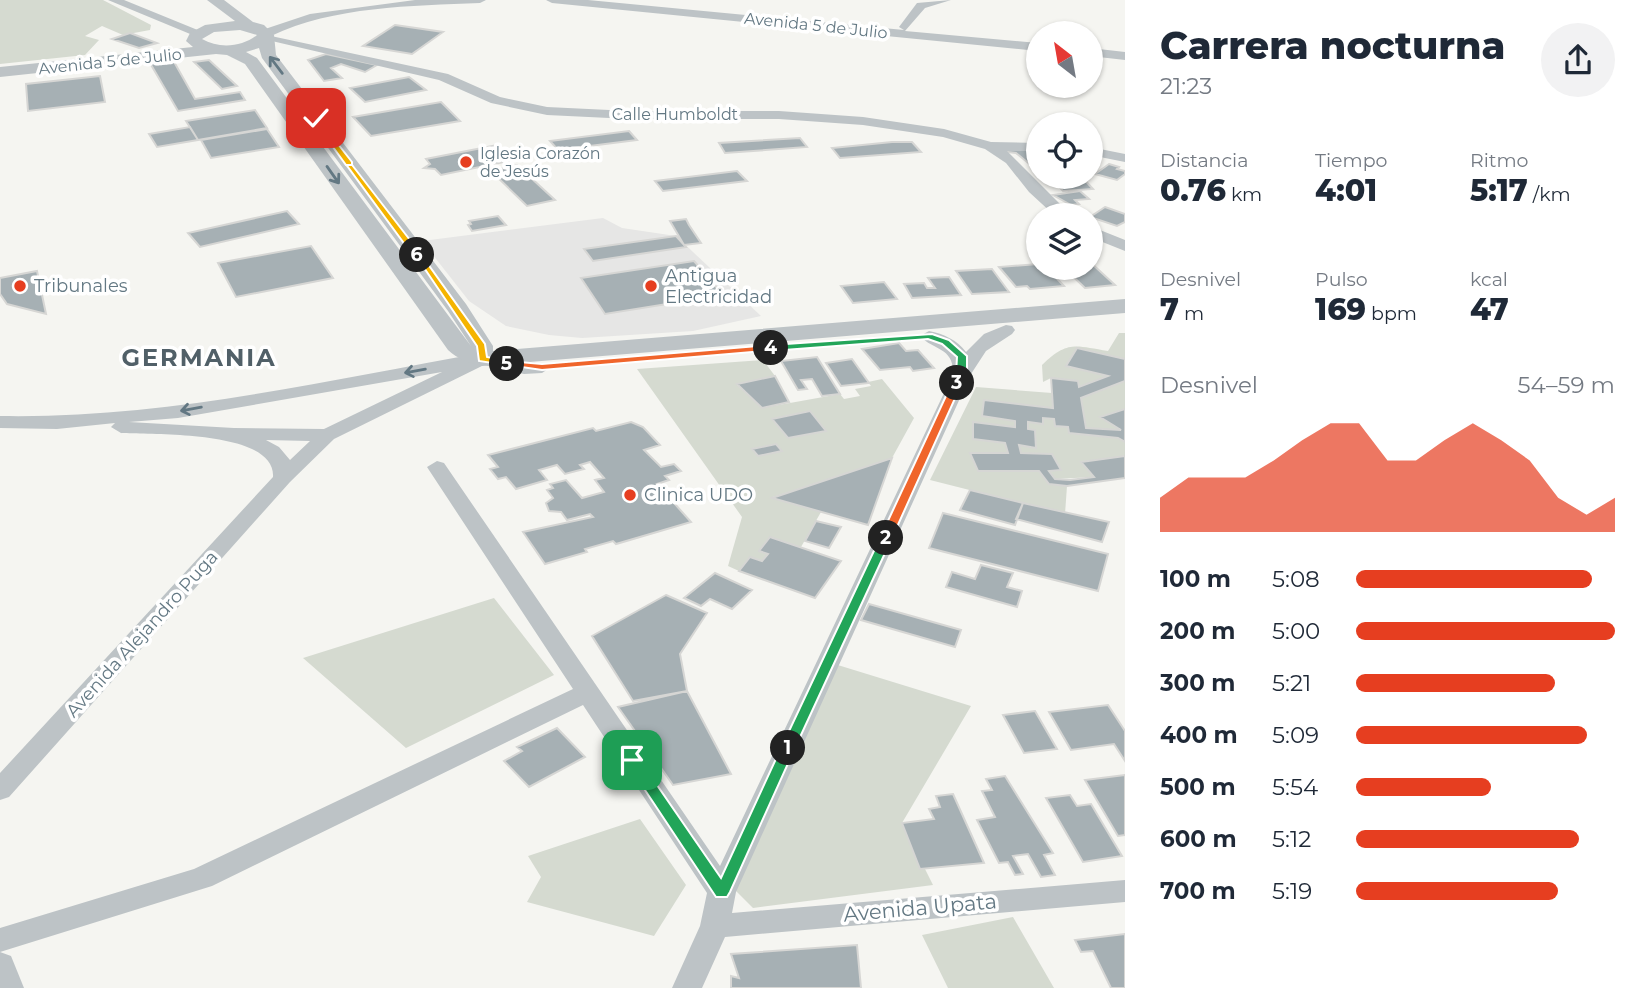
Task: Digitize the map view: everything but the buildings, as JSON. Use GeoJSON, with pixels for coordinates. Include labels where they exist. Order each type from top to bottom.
{"type":"FeatureCollection","features":[{"type":"Feature","properties":{"kind":"street"},"geometry":{"type":"LineString","coordinates":[[114,0],[196,36],[200,46],[224,49],[251,61],[456,345],[465,353],[482,359],[524,368],[542,367],[1125,320]]}},
{"type":"Feature","properties":{"kind":"street"},"geometry":{"type":"LineString","coordinates":[[198,0],[225,16],[227,20],[224,26]]}},
{"type":"Feature","properties":{"kind":"street"},"geometry":{"type":"LineString","coordinates":[[214,0],[258,31],[268,55],[458,309],[482,346],[482,359]]}},
{"type":"Feature","properties":{"kind":"street"},"geometry":{"type":"LineString","coordinates":[[258,31],[337,8],[393,0]]}},
{"type":"Feature","properties":{"kind":"street"},"geometry":{"type":"LineString","coordinates":[[258,31],[344,12],[480,0]]}},
{"type":"Feature","properties":{"kind":"street","name":"Avenida 5 de Julio"},"geometry":{"type":"LineString","coordinates":[[552,0],[1026,46]]}},
{"type":"Feature","properties":{"kind":"street","name":"Avenida 5 de Julio"},"geometry":{"type":"LineString","coordinates":[[631,0],[1026,39]]}},
{"type":"Feature","properties":{"kind":"street"},"geometry":{"type":"LineString","coordinates":[[905,27],[921,5],[945,0]]}},
{"type":"Feature","properties":{"kind":"street","name":"Avenida 5 de Julio"},"geometry":{"type":"LineString","coordinates":[[224,26],[258,31],[251,46],[0,70],[150,52],[224,26]]}},
{"type":"Feature","properties":{"kind":"street","name":"Calle Humboldt"},"geometry":{"type":"LineString","coordinates":[[258,31],[443,77],[496,100],[547,111],[630,115],[779,115],[863,121],[944,133],[990,146],[1011,160],[1034,190],[1049,203]]}},
{"type":"Feature","properties":{"kind":"street"},"geometry":{"type":"LineString","coordinates":[[1103,47],[1125,49]]}},
{"type":"Feature","properties":{"kind":"street"},"geometry":{"type":"LineString","coordinates":[[1103,53],[1125,56]]}},
{"type":"Feature","properties":{"kind":"street"},"geometry":{"type":"LineString","coordinates":[[990,146],[1026,147]]}},
{"type":"Feature","properties":{"kind":"street"},"geometry":{"type":"LineString","coordinates":[[1103,153],[1125,158]]}},
{"type":"Feature","properties":{"kind":"street"},"geometry":{"type":"LineString","coordinates":[[1103,237],[1125,246]]}},
{"type":"Feature","properties":{"kind":"street"},"geometry":{"type":"LineString","coordinates":[[44,422],[178,412],[482,359],[684,340],[1125,306]]}},
{"type":"Feature","properties":{"kind":"street"},"geometry":{"type":"LineString","coordinates":[[687,988],[715,926],[722,892],[961,374],[977,346],[1006,330]]}},
{"type":"Feature","properties":{"kind":"street"},"geometry":{"type":"LineString","coordinates":[[929,336],[956,349],[962,356],[961,374]]}},
{"type":"Feature","properties":{"kind":"street"},"geometry":{"type":"LineString","coordinates":[[0,422],[44,422],[234,434],[327,435],[482,359]]}},
{"type":"Feature","properties":{"kind":"street"},"geometry":{"type":"LineString","coordinates":[[234,434],[280,456],[285,468],[283,478]]}},
{"type":"Feature","properties":{"kind":"street","name":"Avenida Alejandro Puga"},"geometry":{"type":"LineString","coordinates":[[0,790],[283,478],[327,435]]}},
{"type":"Feature","properties":{"kind":"street"},"geometry":{"type":"LineString","coordinates":[[437,467],[722,892]]}},
{"type":"Feature","properties":{"kind":"street"},"geometry":{"type":"LineString","coordinates":[[0,940],[202,877],[587,693]]}},
{"type":"Feature","properties":{"kind":"street","name":"Avenida Upata"},"geometry":{"type":"LineString","coordinates":[[715,926],[1125,891]]}},
{"type":"Feature","properties":{"kind":"street"},"geometry":{"type":"LineString","coordinates":[[0,965],[9,988]]}},
{"type":"Feature","properties":{"kind":"shaded area"},"geometry":{"type":"Polygon","coordinates":[[[0,0],[103,0],[151,25],[150,30],[123,35],[102,26],[85,36],[99,40],[85,55],[0,64],[0,0]]]}},
{"type":"Feature","properties":{"kind":"shaded area"},"geometry":{"type":"Polygon","coordinates":[[[603,218],[622,228],[676,236],[761,316],[693,331],[582,338],[549,335],[506,326],[469,301],[422,241],[603,218]]]}},
{"type":"Feature","properties":{"kind":"shaded area"},"geometry":{"type":"Polygon","coordinates":[[[1119,333],[1125,333],[1125,359],[1078,349],[1066,365],[1108,376],[1079,387],[1078,381],[1051,378],[1043,382],[1042,365],[1051,357],[1072,347],[1108,351],[1119,333]]]}},
{"type":"Feature","properties":{"kind":"shaded area"},"geometry":{"type":"Polygon","coordinates":[[[763,360],[775,376],[737,385],[762,408],[840,394],[844,399],[860,396],[855,389],[871,386],[868,382],[882,379],[914,418],[892,458],[773,497],[821,512],[801,547],[770,537],[759,551],[768,554],[762,561],[739,571],[728,566],[742,517],[637,369],[763,360]]]}},
{"type":"Feature","properties":{"kind":"shaded area"},"geometry":{"type":"Polygon","coordinates":[[[1125,381],[1125,409],[1101,417],[1121,430],[1086,428],[1081,398],[1125,381]]]}},
{"type":"Feature","properties":{"kind":"shaded area"},"geometry":{"type":"Polygon","coordinates":[[[976,387],[1052,393],[1053,408],[984,400],[983,416],[1015,421],[1015,427],[974,422],[973,439],[1005,443],[1008,453],[970,454],[978,471],[1039,471],[1049,484],[1067,486],[1065,514],[930,480],[976,387]]]}},
{"type":"Feature","properties":{"kind":"shaded area"},"geometry":{"type":"Polygon","coordinates":[[[1043,418],[1054,419],[1055,426],[1068,427],[1069,433],[1118,438],[1125,442],[1125,456],[1082,462],[1094,477],[1055,479],[1049,471],[1061,470],[1052,454],[1021,453],[1019,445],[1036,447],[1035,431],[1028,429],[1028,422],[1043,424],[1043,418]]]}},
{"type":"Feature","properties":{"kind":"shaded area"},"geometry":{"type":"Polygon","coordinates":[[[494,598],[554,675],[406,748],[303,658],[494,598]]]}},
{"type":"Feature","properties":{"kind":"shaded area"},"geometry":{"type":"Polygon","coordinates":[[[828,662],[971,706],[902,823],[933,885],[753,908],[731,886],[828,662]]]}},
{"type":"Feature","properties":{"kind":"shaded area"},"geometry":{"type":"Polygon","coordinates":[[[640,819],[686,885],[654,936],[527,902],[541,877],[528,856],[640,819]]]}},
{"type":"Feature","properties":{"kind":"shaded area"},"geometry":{"type":"Polygon","coordinates":[[[1013,917],[1054,988],[948,988],[922,935],[1013,917]]]}},
{"type":"Feature","properties":{"kind":"place","name":"Iglesia Corazón de Jesús"},"geometry":{"type":"Point","coordinates":[466,162]}},
{"type":"Feature","properties":{"kind":"place","name":"Tribunales"},"geometry":{"type":"Point","coordinates":[20,286]}},
{"type":"Feature","properties":{"kind":"place","name":"Antigua Electricidad"},"geometry":{"type":"Point","coordinates":[651,286]}},
{"type":"Feature","properties":{"kind":"place","name":"Clinica UDO"},"geometry":{"type":"Point","coordinates":[630,495]}},
{"type":"Feature","properties":{"kind":"district","name":"GERMANIA"},"geometry":{"type":"Point","coordinates":[199,358]}},
{"type":"Feature","properties":{"kind":"route"},"geometry":{"type":"LineString","coordinates":[[316,118],[458,309],[482,346],[482,359],[524,368],[929,336],[946,342],[962,356],[961,374],[722,892],[632,760]]}}]}
